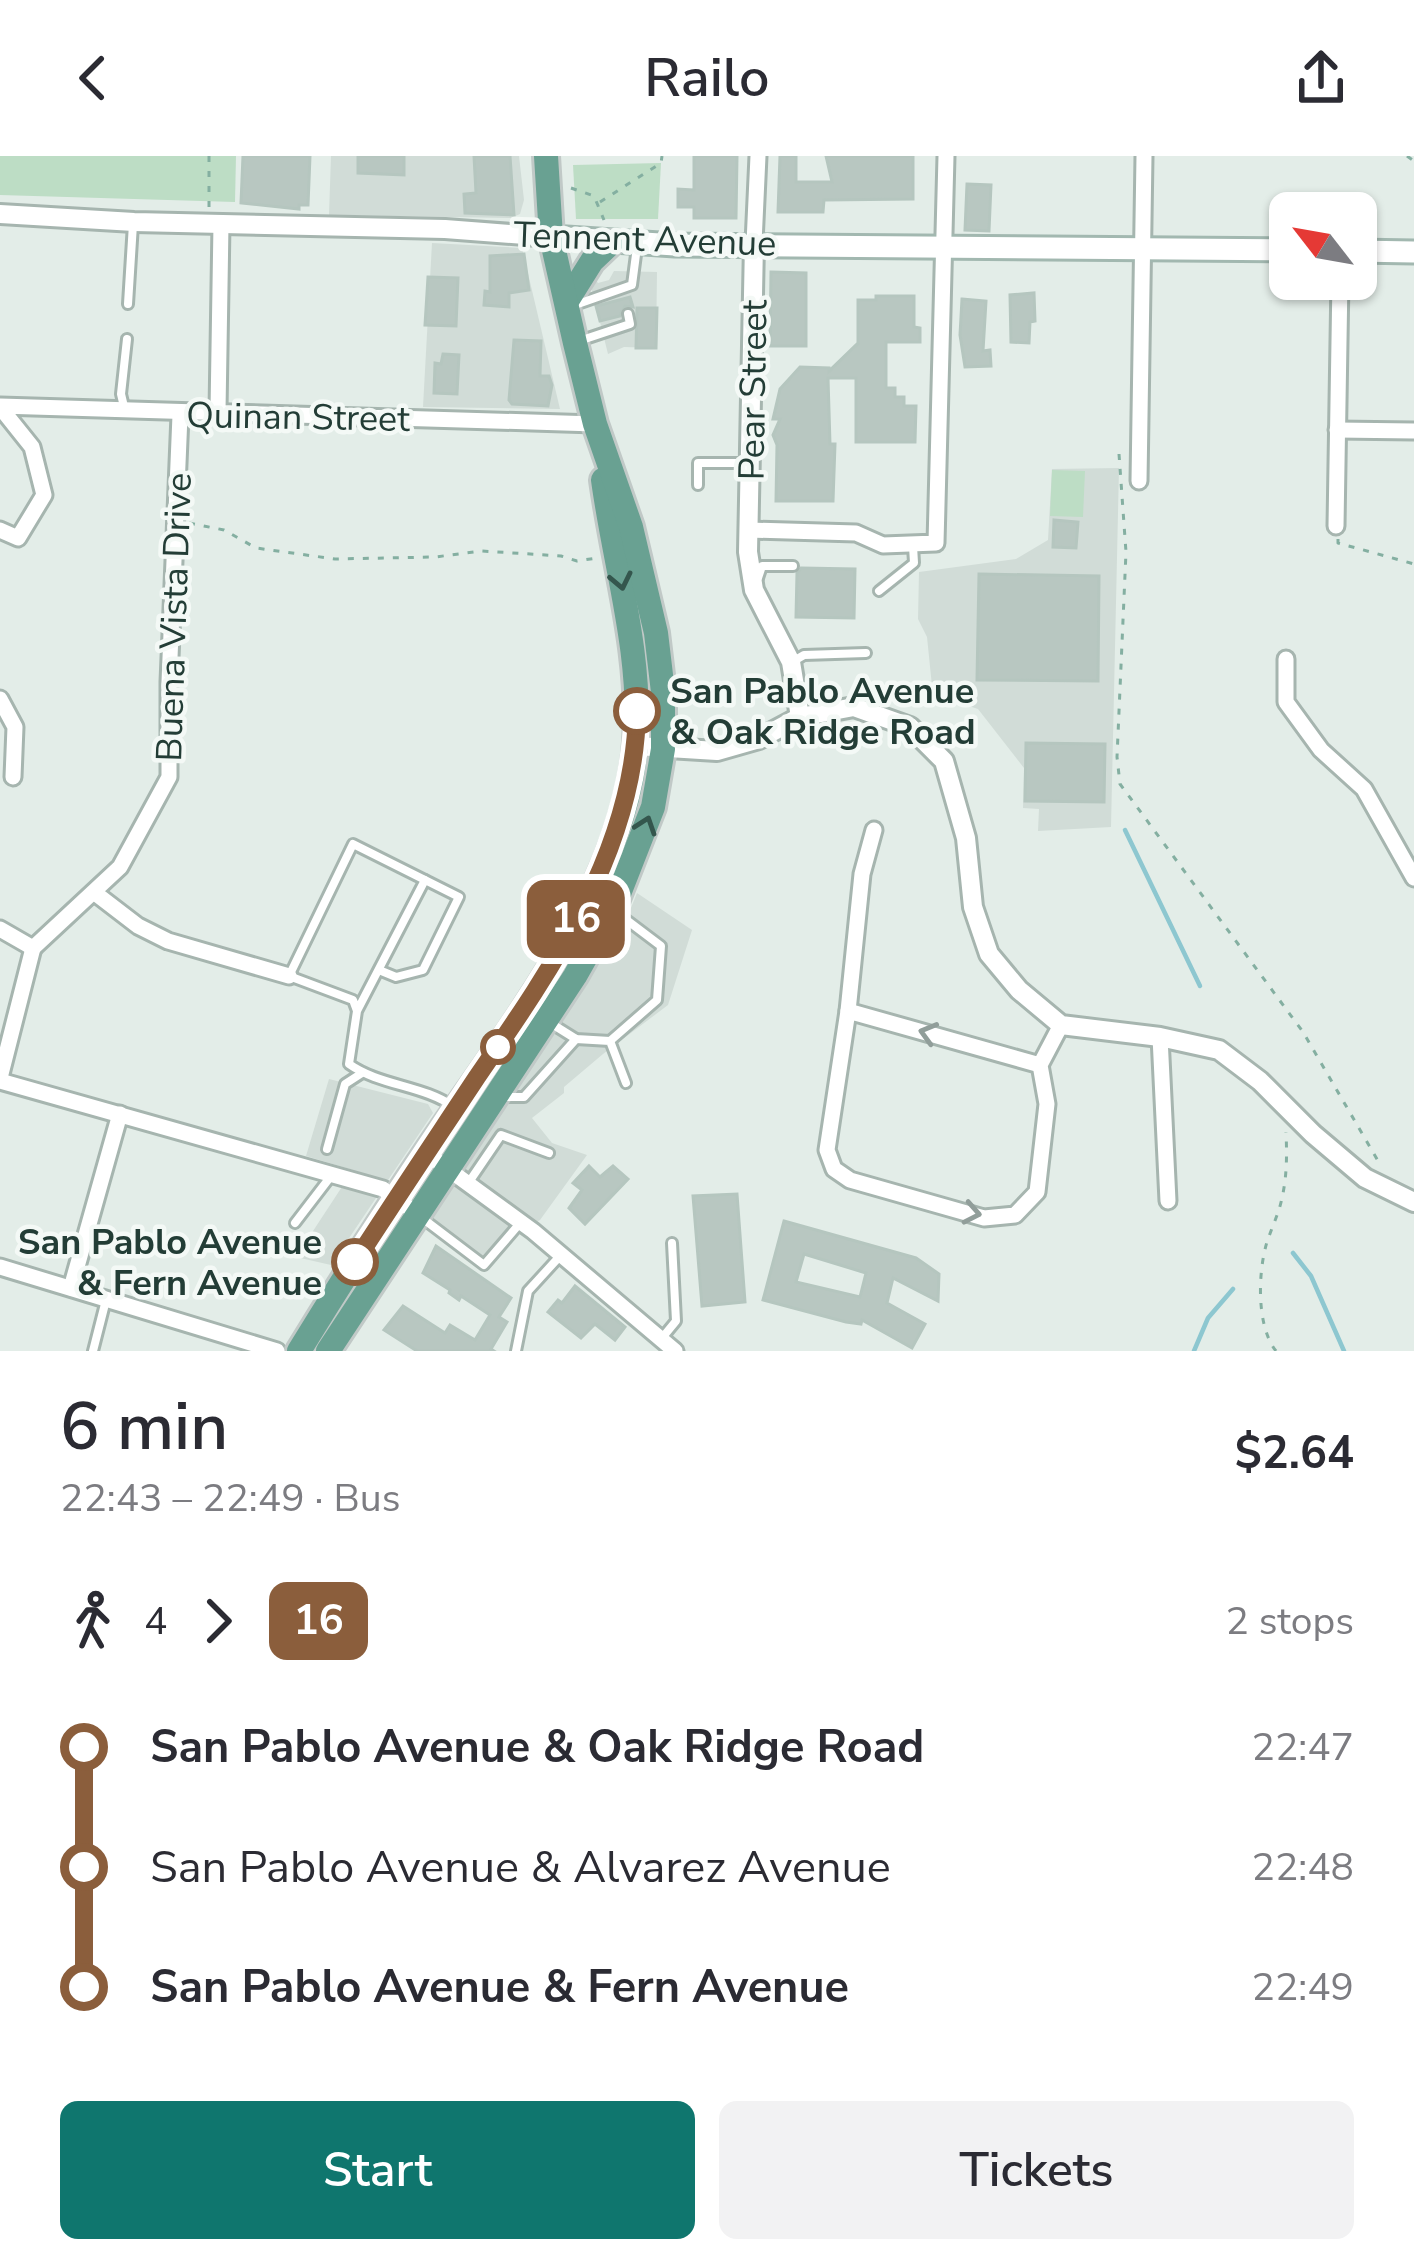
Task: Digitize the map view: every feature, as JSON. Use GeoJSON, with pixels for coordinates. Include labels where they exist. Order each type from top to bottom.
{"type":"FeatureCollection","features":[{"type":"Feature","properties":{"kind":"main road"},"geometry":{"type":"LineString","coordinates":[[447,1168],[456,1108],[554,962],[609,855],[636,746],[633,637],[595,424],[551,237],[546,156]]}},
{"type":"Feature","properties":{"kind":"main road"},"geometry":{"type":"LineString","coordinates":[[567,304],[608,232]]}},
{"type":"Feature","properties":{"kind":"main road","name":"Tennent Avenue"},"geometry":{"type":"LineString","coordinates":[[551,237],[608,232],[638,244],[1269,250]]}},
{"type":"Feature","properties":{"kind":"main road"},"geometry":{"type":"LineString","coordinates":[[1377,251],[1414,252]]}},
{"type":"Feature","properties":{"kind":"main road"},"geometry":{"type":"LineString","coordinates":[[298,1351],[406,1206],[447,1168],[547,1021],[613,909],[652,807],[663,749],[656,633],[631,527],[595,424]]}},
{"type":"Feature","properties":{"kind":"main road"},"geometry":{"type":"LineString","coordinates":[[328,1351],[406,1206]]}},
{"type":"Feature","properties":{"kind":"street","name":"Pear Street"},"geometry":{"type":"LineString","coordinates":[[758,156],[748,552],[754,590],[791,662],[800,716]]}},
{"type":"Feature","properties":{"kind":"street"},"geometry":{"type":"LineString","coordinates":[[749,530],[853,533],[883,545],[936,543],[946,156]]}},
{"type":"Feature","properties":{"kind":"street"},"geometry":{"type":"LineString","coordinates":[[1139,481],[1144,156]]}},
{"type":"Feature","properties":{"kind":"street","name":"Tennent Avenue"},"geometry":{"type":"LineString","coordinates":[[0,214],[551,237]]}},
{"type":"Feature","properties":{"kind":"street"},"geometry":{"type":"LineString","coordinates":[[214,225],[218,411]]}},
{"type":"Feature","properties":{"kind":"street"},"geometry":{"type":"LineString","coordinates":[[1336,526],[1339,300]]}},
{"type":"Feature","properties":{"kind":"street"},"geometry":{"type":"LineString","coordinates":[[0,407],[32,447],[44,495],[18,538],[0,530]]}},
{"type":"Feature","properties":{"kind":"street","name":"Quinan Street"},"geometry":{"type":"LineString","coordinates":[[0,407],[595,424]]}},
{"type":"Feature","properties":{"kind":"street","name":"Buena Vista Drive"},"geometry":{"type":"LineString","coordinates":[[33,948],[120,867],[170,777],[180,415]]}},
{"type":"Feature","properties":{"kind":"street"},"geometry":{"type":"LineString","coordinates":[[1336,430],[1414,431]]}},
{"type":"Feature","properties":{"kind":"street"},"geometry":{"type":"LineString","coordinates":[[1286,658],[1286,702],[1321,750],[1364,789],[1414,878]]}},
{"type":"Feature","properties":{"kind":"street"},"geometry":{"type":"LineString","coordinates":[[0,699],[15,727],[13,777]]}},
{"type":"Feature","properties":{"kind":"street"},"geometry":{"type":"LineString","coordinates":[[636,746],[717,751],[759,739],[800,716],[854,707],[910,727],[944,761],[966,838],[973,907],[989,954],[1019,989],[1061,1025],[1160,1037],[1219,1050],[1365,1178],[1414,1202]]}},
{"type":"Feature","properties":{"kind":"street"},"geometry":{"type":"LineString","coordinates":[[874,830],[862,874],[827,1150],[834,1169],[850,1180],[984,1218],[1015,1215],[1037,1192],[1047,1104],[1040,1065],[1061,1025]]}},
{"type":"Feature","properties":{"kind":"street"},"geometry":{"type":"LineString","coordinates":[[95,893],[138,926],[168,940],[289,976]]}},
{"type":"Feature","properties":{"kind":"street"},"geometry":{"type":"LineString","coordinates":[[0,929],[33,948],[0,1080],[383,1190],[406,1206]]}},
{"type":"Feature","properties":{"kind":"street"},"geometry":{"type":"LineString","coordinates":[[848,1011],[1040,1065]]}},
{"type":"Feature","properties":{"kind":"street"},"geometry":{"type":"LineString","coordinates":[[1160,1037],[1168,1201]]}},
{"type":"Feature","properties":{"kind":"street"},"geometry":{"type":"LineString","coordinates":[[71,1288],[120,1114]]}},
{"type":"Feature","properties":{"kind":"street"},"geometry":{"type":"LineString","coordinates":[[447,1168],[561,1254],[675,1351]]}},
{"type":"Feature","properties":{"kind":"street"},"geometry":{"type":"LineString","coordinates":[[0,1267],[277,1351]]}},
{"type":"Feature","properties":{"kind":"lane"},"geometry":{"type":"LineString","coordinates":[[128,304],[134,222]]}},
{"type":"Feature","properties":{"kind":"lane"},"geometry":{"type":"LineString","coordinates":[[567,304],[603,299],[632,285],[638,244]]}},
{"type":"Feature","properties":{"kind":"lane"},"geometry":{"type":"LineString","coordinates":[[575,343],[630,324],[628,314]]}},
{"type":"Feature","properties":{"kind":"lane"},"geometry":{"type":"LineString","coordinates":[[604,333],[608,320],[615,329]]}},
{"type":"Feature","properties":{"kind":"lane"},"geometry":{"type":"LineString","coordinates":[[126,412],[121,394],[127,339]]}},
{"type":"Feature","properties":{"kind":"lane"},"geometry":{"type":"LineString","coordinates":[[698,485],[698,463],[751,463]]}},
{"type":"Feature","properties":{"kind":"lane"},"geometry":{"type":"LineString","coordinates":[[879,591],[914,563],[913,546]]}},
{"type":"Feature","properties":{"kind":"lane"},"geometry":{"type":"LineString","coordinates":[[754,590],[762,566],[793,566]]}},
{"type":"Feature","properties":{"kind":"lane"},"geometry":{"type":"LineString","coordinates":[[791,662],[804,655],[866,653]]}},
{"type":"Feature","properties":{"kind":"lane"},"geometry":{"type":"LineString","coordinates":[[357,1011],[353,1000],[289,976],[353,844],[459,897],[422,970],[396,977],[379,970]]}},
{"type":"Feature","properties":{"kind":"lane"},"geometry":{"type":"LineString","coordinates":[[425,880],[357,1011],[349,1064],[456,1108]]}},
{"type":"Feature","properties":{"kind":"lane"},"geometry":{"type":"LineString","coordinates":[[525,1008],[576,1039],[610,1041],[657,1000],[661,946],[613,909]]}},
{"type":"Feature","properties":{"kind":"lane"},"geometry":{"type":"LineString","coordinates":[[498,1096],[524,1097],[576,1039]]}},
{"type":"Feature","properties":{"kind":"lane"},"geometry":{"type":"LineString","coordinates":[[610,1041],[626,1083]]}},
{"type":"Feature","properties":{"kind":"lane"},"geometry":{"type":"LineString","coordinates":[[327,1149],[345,1084],[362,1073]]}},
{"type":"Feature","properties":{"kind":"lane"},"geometry":{"type":"LineString","coordinates":[[447,1168],[501,1135],[549,1153]]}},
{"type":"Feature","properties":{"kind":"lane"},"geometry":{"type":"LineString","coordinates":[[295,1223],[332,1175]]}},
{"type":"Feature","properties":{"kind":"lane"},"geometry":{"type":"LineString","coordinates":[[406,1206],[484,1265],[521,1222]]}},
{"type":"Feature","properties":{"kind":"lane"},"geometry":{"type":"LineString","coordinates":[[661,1339],[676,1321],[672,1243]]}},
{"type":"Feature","properties":{"kind":"lane"},"geometry":{"type":"LineString","coordinates":[[516,1351],[528,1291],[561,1254]]}},
{"type":"Feature","properties":{"kind":"lane"},"geometry":{"type":"LineString","coordinates":[[93,1351],[106,1298]]}},
{"type":"Feature","properties":{"kind":"path"},"geometry":{"type":"LineString","coordinates":[[209,156],[214,225]]}},
{"type":"Feature","properties":{"kind":"path"},"geometry":{"type":"LineString","coordinates":[[600,202],[661,163],[662,156]]}},
{"type":"Feature","properties":{"kind":"path"},"geometry":{"type":"LineString","coordinates":[[1407,156],[1414,160]]}},
{"type":"Feature","properties":{"kind":"path"},"geometry":{"type":"LineString","coordinates":[[571,188],[588,191],[600,202],[608,232]]}},
{"type":"Feature","properties":{"kind":"path"},"geometry":{"type":"LineString","coordinates":[[1119,454],[1126,552],[1117,757],[1120,784],[1303,1032],[1376,1153],[1390,1190]]}},
{"type":"Feature","properties":{"kind":"path"},"geometry":{"type":"LineString","coordinates":[[176,524],[224,530],[256,548],[334,559],[482,551],[577,561],[615,553]]}},
{"type":"Feature","properties":{"kind":"path"},"geometry":{"type":"LineString","coordinates":[[1336,526],[1339,543],[1414,564]]}},
{"type":"Feature","properties":{"kind":"path"},"geometry":{"type":"LineString","coordinates":[[1276,1351],[1265,1323],[1261,1274],[1282,1201],[1286,1107]]}},
{"type":"Feature","properties":{"kind":"shaded area"},"geometry":{"type":"Polygon","coordinates":[[[331,156],[519,156],[524,200],[520,214],[511,218],[329,215],[331,156]]]}},
{"type":"Feature","properties":{"kind":"shaded area"},"geometry":{"type":"Polygon","coordinates":[[[432,243],[522,248],[560,409],[423,407],[432,243]]]}},
{"type":"Feature","properties":{"kind":"shaded area"},"geometry":{"type":"Polygon","coordinates":[[[614,271],[657,272],[656,348],[624,347],[608,354],[591,286],[594,278],[598,283],[609,280],[614,271]]]}},
{"type":"Feature","properties":{"kind":"shaded area"},"geometry":{"type":"Polygon","coordinates":[[[1119,468],[1111,827],[1038,831],[1039,809],[1023,808],[1024,768],[978,709],[938,696],[932,686],[927,637],[918,619],[919,572],[1016,559],[1048,540],[1052,469],[1119,468]]]}},
{"type":"Feature","properties":{"kind":"shaded area"},"geometry":{"type":"Polygon","coordinates":[[[637,893],[692,930],[668,1005],[603,1054],[532,1118],[552,1143],[587,1155],[540,1220],[522,1231],[484,1270],[425,1227],[624,925],[637,893]]]}},
{"type":"Feature","properties":{"kind":"shaded area"},"geometry":{"type":"Polygon","coordinates":[[[329,1079],[428,1104],[433,1113],[331,1265],[296,1257],[353,1170],[306,1156],[329,1079]]]}},
{"type":"Feature","properties":{"kind":"green space"},"geometry":{"type":"Polygon","coordinates":[[[0,156],[236,156],[235,202],[0,195],[0,156]]]}},
{"type":"Feature","properties":{"kind":"green space"},"geometry":{"type":"Polygon","coordinates":[[[661,163],[658,219],[576,219],[573,165],[661,163]]]}},
{"type":"Feature","properties":{"kind":"green space"},"geometry":{"type":"Polygon","coordinates":[[[1052,470],[1085,471],[1083,517],[1050,516],[1052,470]]]}},
{"type":"Feature","properties":{"kind":"building"},"geometry":{"type":"Polygon","coordinates":[[[243,156],[310,156],[308,205],[299,205],[299,209],[241,203],[243,156]]]}},
{"type":"Feature","properties":{"kind":"building"},"geometry":{"type":"Polygon","coordinates":[[[358,156],[404,156],[404,175],[358,173],[358,156]]]}},
{"type":"Feature","properties":{"kind":"building"},"geometry":{"type":"Polygon","coordinates":[[[474,156],[510,156],[514,215],[465,213],[464,194],[476,193],[474,156]]]}},
{"type":"Feature","properties":{"kind":"building"},"geometry":{"type":"Polygon","coordinates":[[[694,156],[737,156],[736,218],[694,218],[694,207],[678,207],[678,189],[694,190],[694,156]]]}},
{"type":"Feature","properties":{"kind":"building"},"geometry":{"type":"Polygon","coordinates":[[[780,156],[796,156],[796,182],[832,182],[826,156],[913,156],[913,199],[824,200],[823,212],[778,212],[780,156]]]}},
{"type":"Feature","properties":{"kind":"building"},"geometry":{"type":"Polygon","coordinates":[[[967,184],[991,185],[989,231],[965,230],[967,184]]]}},
{"type":"Feature","properties":{"kind":"building"},"geometry":{"type":"Polygon","coordinates":[[[524,254],[529,290],[509,293],[509,307],[484,305],[485,291],[490,292],[490,256],[524,254]]]}},
{"type":"Feature","properties":{"kind":"building"},"geometry":{"type":"Polygon","coordinates":[[[771,272],[806,273],[806,346],[770,346],[771,272]]]}},
{"type":"Feature","properties":{"kind":"building"},"geometry":{"type":"Polygon","coordinates":[[[428,277],[458,278],[456,326],[425,325],[428,277]]]}},
{"type":"Feature","properties":{"kind":"building"},"geometry":{"type":"Polygon","coordinates":[[[1034,293],[1035,321],[1030,322],[1029,343],[1011,342],[1010,295],[1034,293]]]}},
{"type":"Feature","properties":{"kind":"building"},"geometry":{"type":"Polygon","coordinates":[[[876,296],[914,296],[914,327],[920,328],[920,342],[886,342],[886,388],[895,388],[895,397],[904,397],[904,406],[916,406],[915,442],[856,442],[856,378],[828,378],[830,444],[835,444],[833,501],[776,501],[773,435],[780,419],[773,419],[780,389],[800,367],[829,371],[858,343],[858,300],[876,300],[876,296]]]}},
{"type":"Feature","properties":{"kind":"building"},"geometry":{"type":"Polygon","coordinates":[[[630,297],[633,307],[625,306],[620,316],[600,321],[596,306],[630,297]]]}},
{"type":"Feature","properties":{"kind":"building"},"geometry":{"type":"Polygon","coordinates":[[[962,299],[986,301],[983,351],[990,350],[991,366],[965,367],[962,299]]]}},
{"type":"Feature","properties":{"kind":"building"},"geometry":{"type":"Polygon","coordinates":[[[637,308],[657,308],[656,348],[636,348],[637,308]]]}},
{"type":"Feature","properties":{"kind":"building"},"geometry":{"type":"Polygon","coordinates":[[[514,340],[541,341],[540,376],[549,376],[552,385],[548,406],[509,400],[514,340]]]}},
{"type":"Feature","properties":{"kind":"building"},"geometry":{"type":"Polygon","coordinates":[[[443,354],[459,355],[457,394],[434,393],[435,363],[441,364],[443,354]]]}},
{"type":"Feature","properties":{"kind":"building"},"geometry":{"type":"Polygon","coordinates":[[[1054,520],[1078,522],[1076,548],[1053,547],[1054,520]]]}},
{"type":"Feature","properties":{"kind":"building"},"geometry":{"type":"Polygon","coordinates":[[[801,568],[855,569],[854,618],[796,617],[801,568]]]}},
{"type":"Feature","properties":{"kind":"building"},"geometry":{"type":"Polygon","coordinates":[[[979,574],[1099,576],[1098,681],[977,680],[979,574]]]}},
{"type":"Feature","properties":{"kind":"building"},"geometry":{"type":"Polygon","coordinates":[[[1026,743],[1105,744],[1104,802],[1025,801],[1026,743]]]}},
{"type":"Feature","properties":{"kind":"building"},"geometry":{"type":"Polygon","coordinates":[[[589,1166],[600,1177],[613,1166],[628,1179],[585,1224],[569,1208],[582,1190],[573,1183],[589,1166]]]}},
{"type":"Feature","properties":{"kind":"building"},"geometry":{"type":"Polygon","coordinates":[[[737,1194],[745,1302],[702,1306],[693,1196],[737,1194]]]}},
{"type":"Feature","properties":{"kind":"building"},"geometry":{"type":"Polygon","coordinates":[[[784,1221],[916,1258],[939,1274],[938,1301],[893,1278],[887,1303],[925,1324],[912,1348],[862,1320],[861,1324],[846,1322],[763,1300],[784,1221]],[[804,1254],[796,1282],[860,1297],[866,1273],[804,1254]]]}},
{"type":"Feature","properties":{"kind":"building"},"geometry":{"type":"Polygon","coordinates":[[[436,1246],[511,1298],[499,1317],[507,1322],[494,1351],[417,1351],[384,1330],[403,1306],[445,1333],[450,1325],[475,1340],[490,1315],[461,1296],[459,1300],[423,1273],[436,1246]]]}},
{"type":"Feature","properties":{"kind":"building"},"geometry":{"type":"Polygon","coordinates":[[[575,1286],[625,1327],[615,1340],[595,1324],[581,1338],[548,1312],[575,1286]]]}},
{"type":"Feature","properties":{"kind":"waterway"},"geometry":{"type":"LineString","coordinates":[[1125,830],[1200,986]]}},
{"type":"Feature","properties":{"kind":"waterway"},"geometry":{"type":"LineString","coordinates":[[1293,1253],[1311,1276],[1344,1351]]}},
{"type":"Feature","properties":{"kind":"waterway"},"geometry":{"type":"LineString","coordinates":[[1194,1351],[1208,1318],[1233,1289]]}},
{"type":"Feature","properties":{"kind":"bus line","name":"16"},"geometry":{"type":"LineString","coordinates":[[355,1262],[554,962],[609,855],[626,799],[637,711]]}},
{"type":"Feature","properties":{"kind":"place","name":"San Pablo Avenue & Oak Ridge Road"},"geometry":{"type":"Point","coordinates":[637,711]}},
{"type":"Feature","properties":{"kind":"place","name":"San Pablo Avenue & Fern Avenue"},"geometry":{"type":"Point","coordinates":[355,1262]}}]}
